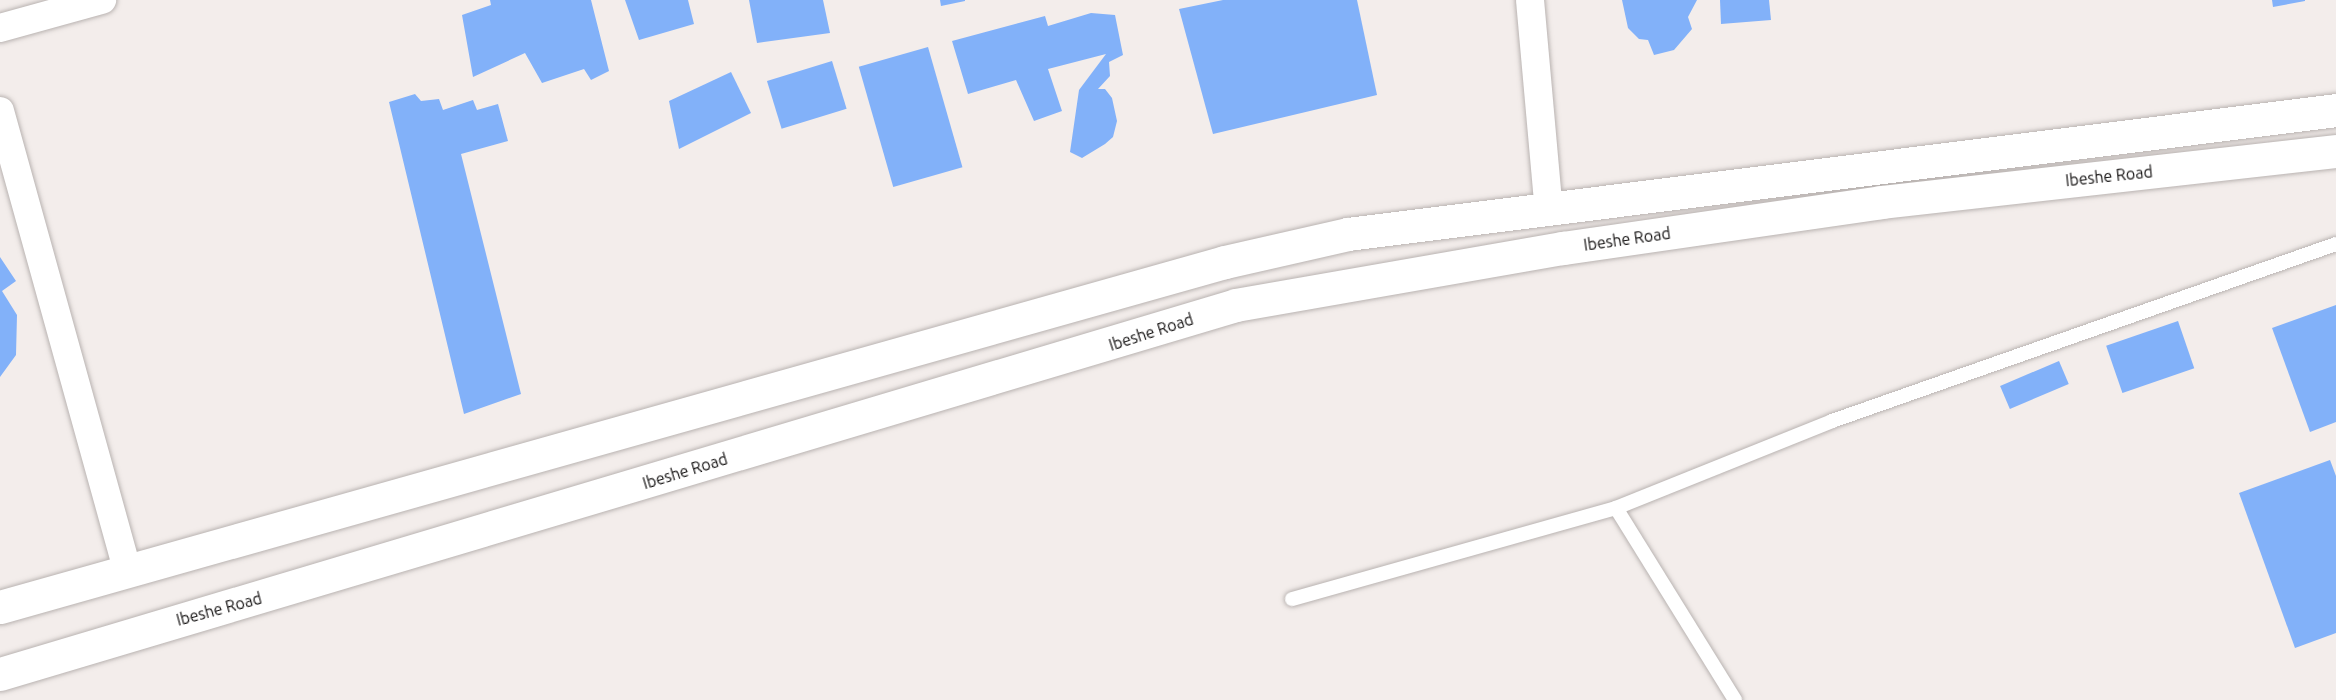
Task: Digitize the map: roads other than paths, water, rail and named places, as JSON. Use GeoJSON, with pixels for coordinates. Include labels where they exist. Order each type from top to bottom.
{"type":"FeatureCollection","features":[{"type":"Feature","properties":{"kind":"main road"},"geometry":{"type":"LineString","coordinates":[[0,607],[1225,262],[1348,234],[1549,211],[1839,169],[2336,110]]}},
{"type":"Feature","properties":{"kind":"main road","name":"Ibeshe Road"},"geometry":{"type":"LineString","coordinates":[[0,674],[1236,305],[1484,261],[1881,202],[2336,151]]}},
{"type":"Feature","properties":{"kind":"street"},"geometry":{"type":"LineString","coordinates":[[0,28],[102,0]]}},
{"type":"Feature","properties":{"kind":"street"},"geometry":{"type":"LineString","coordinates":[[1530,0],[1549,211]]}},
{"type":"Feature","properties":{"kind":"street"},"geometry":{"type":"LineString","coordinates":[[0,111],[127,570]]}},
{"type":"Feature","properties":{"kind":"lane"},"geometry":{"type":"LineString","coordinates":[[1292,599],[1616,508],[1843,417],[2336,244]]}},
{"type":"Feature","properties":{"kind":"lane"},"geometry":{"type":"LineString","coordinates":[[1616,508],[1735,700]]}}]}
